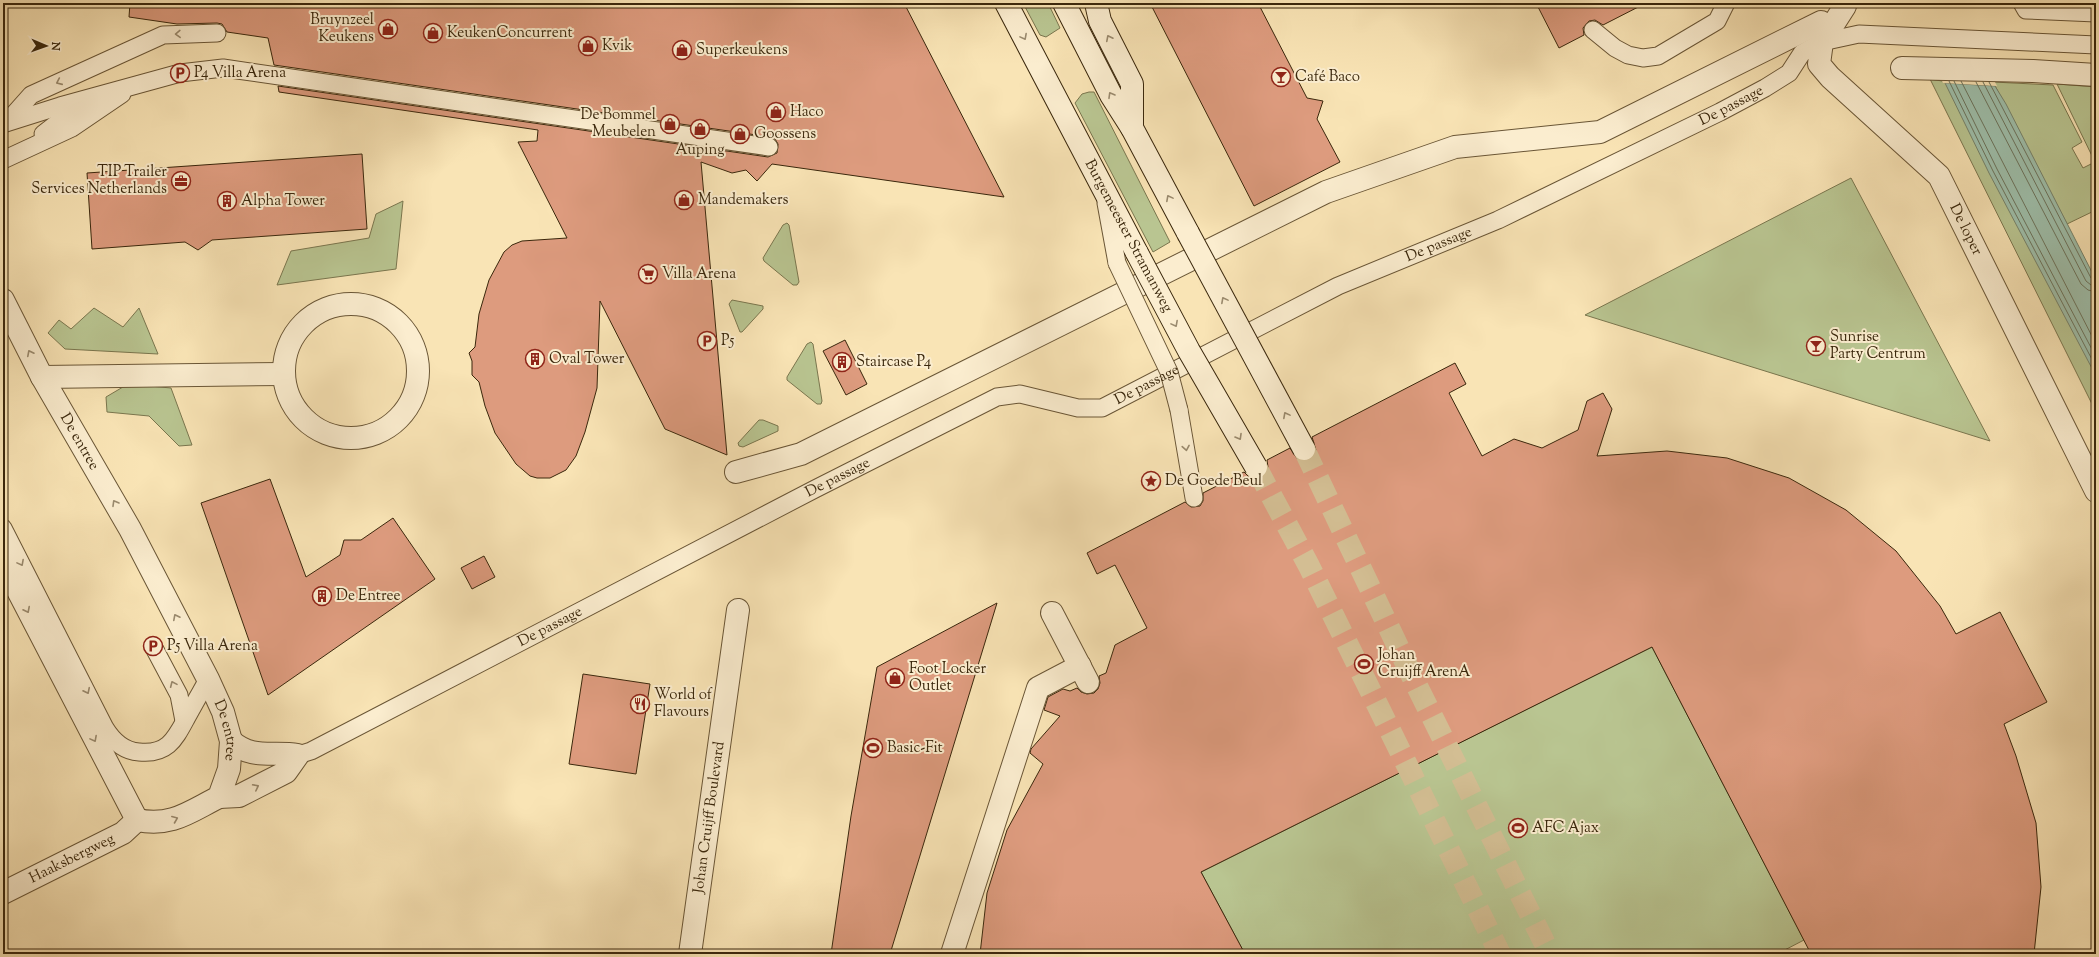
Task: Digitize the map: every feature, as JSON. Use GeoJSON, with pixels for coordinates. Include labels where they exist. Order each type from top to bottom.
{"type":"FeatureCollection","features":[{"type":"Feature","properties":{"kind":"street","name":"Burgemeester Stramanweg"},"geometry":{"type":"LineString","coordinates":[[1006,3],[1189,351],[1256,467]]}},
{"type":"Feature","properties":{"kind":"street"},"geometry":{"type":"LineString","coordinates":[[1064,3],[1111,95],[1132,128],[1304,449]]}},
{"type":"Feature","properties":{"kind":"street"},"geometry":{"type":"LineString","coordinates":[[1096,3],[1100,21],[1132,84],[1132,128]]}},
{"type":"Feature","properties":{"kind":"street","name":"De loper"},"geometry":{"type":"LineString","coordinates":[[1845,3],[1845,6],[1822,32],[1819,64],[1830,77],[1939,176],[2096,491]]}},
{"type":"Feature","properties":{"kind":"street","name":"De passage"},"geometry":{"type":"LineString","coordinates":[[736,472],[801,454],[1326,192],[1455,147],[1600,132],[1822,32]]}},
{"type":"Feature","properties":{"kind":"street"},"geometry":{"type":"LineString","coordinates":[[1911,68],[2033,71],[2096,75]]}},
{"type":"Feature","properties":{"kind":"street","name":"De entree"},"geometry":{"type":"LineString","coordinates":[[3,300],[42,377],[130,529],[208,679],[223,712],[231,740],[229,769],[219,797]]}},
{"type":"Feature","properties":{"kind":"street"},"geometry":{"type":"LineString","coordinates":[[342,304],[358,304],[379,310],[406,332],[416,352],[419,374],[416,392],[405,412],[398,420],[376,435],[349,439],[318,430],[297,411],[287,394],[284,374],[288,348],[305,321],[324,310],[342,304]]}},
{"type":"Feature","properties":{"kind":"street"},"geometry":{"type":"LineString","coordinates":[[42,377],[284,374]]}},
{"type":"Feature","properties":{"kind":"street"},"geometry":{"type":"LineString","coordinates":[[3,562],[137,820],[153,823],[168,822],[219,797],[239,796],[286,772],[298,756],[281,752],[260,754],[249,752],[239,748],[231,740]]}},
{"type":"Feature","properties":{"kind":"street","name":"Johan Cruijff Boulevard"},"geometry":{"type":"LineString","coordinates":[[690,954],[738,610]]}},
{"type":"Feature","properties":{"kind":"street"},"geometry":{"type":"LineString","coordinates":[[952,954],[1038,688],[1084,674],[1052,613]]}},
{"type":"Feature","properties":{"kind":"street","name":"Haaksbergweg"},"geometry":{"type":"LineString","coordinates":[[3,893],[123,833],[137,820]]}},
{"type":"Feature","properties":{"kind":"lane"},"geometry":{"type":"LineString","coordinates":[[1593,30],[1615,48],[1628,55],[1643,58],[1658,56],[1717,21],[1726,3]]}},
{"type":"Feature","properties":{"kind":"lane"},"geometry":{"type":"LineString","coordinates":[[2022,3],[2026,10],[2096,13]]}},
{"type":"Feature","properties":{"kind":"lane","name":"De passage"},"geometry":{"type":"LineString","coordinates":[[298,756],[311,751],[815,489],[997,397],[1020,394],[1078,408],[1102,408],[1338,286],[1498,220],[1726,109],[1765,88],[1789,73],[1802,53],[1822,32],[2096,45]]}},
{"type":"Feature","properties":{"kind":"lane"},"geometry":{"type":"LineString","coordinates":[[5,123],[31,95],[163,35],[217,33]]}},
{"type":"Feature","properties":{"kind":"lane"},"geometry":{"type":"LineString","coordinates":[[5,123],[132,88],[180,73],[223,68],[769,147]]}},
{"type":"Feature","properties":{"kind":"lane"},"geometry":{"type":"LineString","coordinates":[[3,160],[19,152],[64,117],[132,88]]}},
{"type":"Feature","properties":{"kind":"lane"},"geometry":{"type":"LineString","coordinates":[[1102,187],[1117,263],[1169,372],[1179,410],[1194,498]]}},
{"type":"Feature","properties":{"kind":"lane"},"geometry":{"type":"LineString","coordinates":[[3,528],[112,739],[122,747],[134,752],[147,753],[160,750],[170,743],[179,733],[184,721],[208,679]]}},
{"type":"Feature","properties":{"kind":"lane"},"geometry":{"type":"LineString","coordinates":[[153,646],[179,695],[184,721]]}},
{"type":"Feature","properties":{"kind":"green space"},"geometry":{"type":"Polygon","coordinates":[[[1023,3],[1048,3],[1060,28],[1046,37],[1040,35],[1023,3]]]}},
{"type":"Feature","properties":{"kind":"green space"},"geometry":{"type":"Polygon","coordinates":[[[1930,79],[1948,82],[2096,370],[2096,412],[1930,79]]]}},
{"type":"Feature","properties":{"kind":"green space"},"geometry":{"type":"Polygon","coordinates":[[[1993,82],[2053,85],[2082,142],[2072,148],[2083,168],[2095,162],[2057,84],[2096,87],[2096,210],[2067,224],[1993,82]]]}},
{"type":"Feature","properties":{"kind":"green space"},"geometry":{"type":"Polygon","coordinates":[[[1094,92],[1170,242],[1153,252],[1075,103],[1082,94],[1094,92]]]}},
{"type":"Feature","properties":{"kind":"green space"},"geometry":{"type":"Polygon","coordinates":[[[1851,178],[1990,441],[1585,315],[1851,178]]]}},
{"type":"Feature","properties":{"kind":"green space"},"geometry":{"type":"Polygon","coordinates":[[[403,201],[396,269],[277,285],[291,251],[369,238],[376,214],[403,201]]]}},
{"type":"Feature","properties":{"kind":"green space"},"geometry":{"type":"Polygon","coordinates":[[[787,223],[789,225],[799,282],[797,285],[793,285],[764,261],[763,258],[783,225],[787,223]]]}},
{"type":"Feature","properties":{"kind":"green space"},"geometry":{"type":"Polygon","coordinates":[[[732,300],[763,306],[763,309],[742,332],[740,332],[729,304],[732,300]]]}},
{"type":"Feature","properties":{"kind":"green space"},"geometry":{"type":"Polygon","coordinates":[[[94,308],[123,327],[139,308],[158,354],[65,349],[48,333],[59,320],[71,329],[94,308]]]}},
{"type":"Feature","properties":{"kind":"green space"},"geometry":{"type":"Polygon","coordinates":[[[811,342],[813,344],[822,401],[821,404],[817,404],[787,380],[787,377],[807,344],[811,342]]]}},
{"type":"Feature","properties":{"kind":"green space"},"geometry":{"type":"Polygon","coordinates":[[[128,384],[171,388],[192,445],[179,446],[149,416],[107,412],[106,397],[128,384]]]}},
{"type":"Feature","properties":{"kind":"green space"},"geometry":{"type":"Polygon","coordinates":[[[759,420],[763,420],[778,426],[778,431],[743,447],[739,446],[738,443],[759,420]]]}},
{"type":"Feature","properties":{"kind":"green space","name":"AFC Ajax"},"geometry":{"type":"Polygon","coordinates":[[[1652,647],[1804,940],[1777,954],[1245,954],[1201,872],[1652,647]]]}},
{"type":"Feature","properties":{"kind":"water"},"geometry":{"type":"Polygon","coordinates":[[[1945,83],[1995,86],[2006,104],[2096,280],[2096,376],[1989,173],[1945,83]]]}},
{"type":"Feature","properties":{"kind":"pier"},"geometry":{"type":"Polygon","coordinates":[[[1904,3],[1955,3],[1997,86],[1943,83],[1904,3]]]}},
{"type":"Feature","properties":{"kind":"building","name":"Villa Arena"},"geometry":{"type":"Polygon","coordinates":[[[130,3],[904,3],[1004,197],[772,164],[757,181],[746,170],[732,173],[701,162],[727,455],[665,429],[600,301],[597,388],[585,432],[576,456],[566,470],[550,478],[537,478],[530,476],[516,464],[495,433],[485,406],[479,382],[472,375],[472,361],[469,353],[475,347],[479,314],[489,280],[504,252],[512,245],[522,241],[567,238],[518,142],[537,141],[538,130],[279,92],[278,86],[768,157],[777,153],[778,144],[775,139],[770,137],[274,65],[268,38],[227,32],[222,24],[217,23],[177,24],[129,17],[130,3]]]}},
{"type":"Feature","properties":{"kind":"building"},"geometry":{"type":"Polygon","coordinates":[[[1150,3],[1258,3],[1307,98],[1323,101],[1317,119],[1340,162],[1254,206],[1150,3]]]}},
{"type":"Feature","properties":{"kind":"building"},"geometry":{"type":"Polygon","coordinates":[[[1536,3],[1646,3],[1603,25],[1595,20],[1589,21],[1583,28],[1584,35],[1559,48],[1536,3]]]}},
{"type":"Feature","properties":{"kind":"building","name":"Alpha Tower"},"geometry":{"type":"Polygon","coordinates":[[[362,154],[367,229],[212,240],[198,250],[185,242],[92,249],[87,173],[362,154]]]}},
{"type":"Feature","properties":{"kind":"building","name":"Staircase P4"},"geometry":{"type":"Polygon","coordinates":[[[845,340],[867,384],[846,395],[823,351],[845,340]]]}},
{"type":"Feature","properties":{"kind":"building","name":"Johan Cruijff ArenA"},"geometry":{"type":"Polygon","coordinates":[[[1455,363],[1466,384],[1449,393],[1482,456],[1514,439],[1542,448],[1578,430],[1587,401],[1603,393],[1612,409],[1597,456],[1667,451],[1727,458],[1789,478],[1846,510],[1896,551],[1940,606],[1956,634],[2000,612],[2047,702],[2004,724],[2016,756],[2036,823],[2041,887],[2034,954],[1811,954],[1652,647],[1201,872],[1245,954],[980,954],[987,893],[1007,830],[1043,764],[1030,753],[1031,749],[1060,716],[1044,710],[1048,697],[1063,689],[1070,691],[1077,688],[1081,692],[1087,694],[1094,693],[1098,689],[1100,683],[1099,676],[1106,673],[1115,645],[1147,628],[1115,565],[1097,574],[1087,553],[1185,502],[1191,507],[1200,506],[1203,501],[1203,493],[1244,472],[1250,478],[1262,478],[1267,474],[1267,460],[1290,448],[1298,460],[1310,460],[1314,456],[1316,450],[1312,437],[1455,363]]]}},
{"type":"Feature","properties":{"kind":"building","name":"De Entree"},"geometry":{"type":"Polygon","coordinates":[[[270,479],[306,577],[340,555],[344,540],[361,540],[393,518],[435,579],[268,695],[201,503],[270,479]]]}},
{"type":"Feature","properties":{"kind":"building"},"geometry":{"type":"Polygon","coordinates":[[[484,556],[495,577],[472,589],[461,568],[484,556]]]}},
{"type":"Feature","properties":{"kind":"building"},"geometry":{"type":"Polygon","coordinates":[[[997,603],[890,954],[831,954],[851,816],[877,667],[997,603]]]}},
{"type":"Feature","properties":{"kind":"building"},"geometry":{"type":"Polygon","coordinates":[[[583,674],[650,684],[636,774],[569,764],[583,674]]]}},
{"type":"Feature","properties":{"kind":"tunnel"},"geometry":{"type":"LineString","coordinates":[[1304,449],[1410,672],[1550,954]]}},
{"type":"Feature","properties":{"kind":"tunnel"},"geometry":{"type":"LineString","coordinates":[[1256,467],[1309,566],[1500,954]]}},
{"type":"Feature","properties":{"kind":"place","name":"Bruynzeel Keukens"},"geometry":{"type":"Point","coordinates":[388,29]}},
{"type":"Feature","properties":{"kind":"place","name":"KeukenConcurrent"},"geometry":{"type":"Point","coordinates":[433,33]}},
{"type":"Feature","properties":{"kind":"place","name":"Kvik"},"geometry":{"type":"Point","coordinates":[588,46]}},
{"type":"Feature","properties":{"kind":"place","name":"Superkeukens"},"geometry":{"type":"Point","coordinates":[682,50]}},
{"type":"Feature","properties":{"kind":"place","name":"P4 Villa Arena"},"geometry":{"type":"Point","coordinates":[180,73]}},
{"type":"Feature","properties":{"kind":"place","name":"Café Baco"},"geometry":{"type":"Point","coordinates":[1281,77]}},
{"type":"Feature","properties":{"kind":"place","name":"Haco"},"geometry":{"type":"Point","coordinates":[776,112]}},
{"type":"Feature","properties":{"kind":"place","name":"De Bommel Meubelen"},"geometry":{"type":"Point","coordinates":[670,124]}},
{"type":"Feature","properties":{"kind":"place","name":"Auping"},"geometry":{"type":"Point","coordinates":[700,129]}},
{"type":"Feature","properties":{"kind":"place","name":"Goossens"},"geometry":{"type":"Point","coordinates":[740,134]}},
{"type":"Feature","properties":{"kind":"place","name":"TIP Trailer Services Netherlands"},"geometry":{"type":"Point","coordinates":[181,181]}},
{"type":"Feature","properties":{"kind":"place","name":"Mandemakers"},"geometry":{"type":"Point","coordinates":[684,200]}},
{"type":"Feature","properties":{"kind":"place","name":"Alpha Tower"},"geometry":{"type":"Point","coordinates":[227,201]}},
{"type":"Feature","properties":{"kind":"place","name":"Villa Arena"},"geometry":{"type":"Point","coordinates":[648,274]}},
{"type":"Feature","properties":{"kind":"place","name":"P5"},"geometry":{"type":"Point","coordinates":[707,341]}},
{"type":"Feature","properties":{"kind":"place","name":"Sunrise Party Centrum"},"geometry":{"type":"Point","coordinates":[1816,346]}},
{"type":"Feature","properties":{"kind":"place","name":"Oval Tower"},"geometry":{"type":"Point","coordinates":[535,359]}},
{"type":"Feature","properties":{"kind":"place","name":"Staircase P4"},"geometry":{"type":"Point","coordinates":[842,362]}},
{"type":"Feature","properties":{"kind":"place","name":"De Goede Beul"},"geometry":{"type":"Point","coordinates":[1151,481]}},
{"type":"Feature","properties":{"kind":"place","name":"De Entree"},"geometry":{"type":"Point","coordinates":[322,596]}},
{"type":"Feature","properties":{"kind":"place","name":"P5 Villa Arena"},"geometry":{"type":"Point","coordinates":[153,646]}},
{"type":"Feature","properties":{"kind":"place","name":"Johan Cruijff ArenA"},"geometry":{"type":"Point","coordinates":[1364,664]}},
{"type":"Feature","properties":{"kind":"place","name":"Foot Locker Outlet"},"geometry":{"type":"Point","coordinates":[895,678]}},
{"type":"Feature","properties":{"kind":"place","name":"World of Flavours"},"geometry":{"type":"Point","coordinates":[640,704]}},
{"type":"Feature","properties":{"kind":"place","name":"Basic-Fit"},"geometry":{"type":"Point","coordinates":[873,748]}},
{"type":"Feature","properties":{"kind":"place","name":"AFC Ajax"},"geometry":{"type":"Point","coordinates":[1518,828]}}]}
